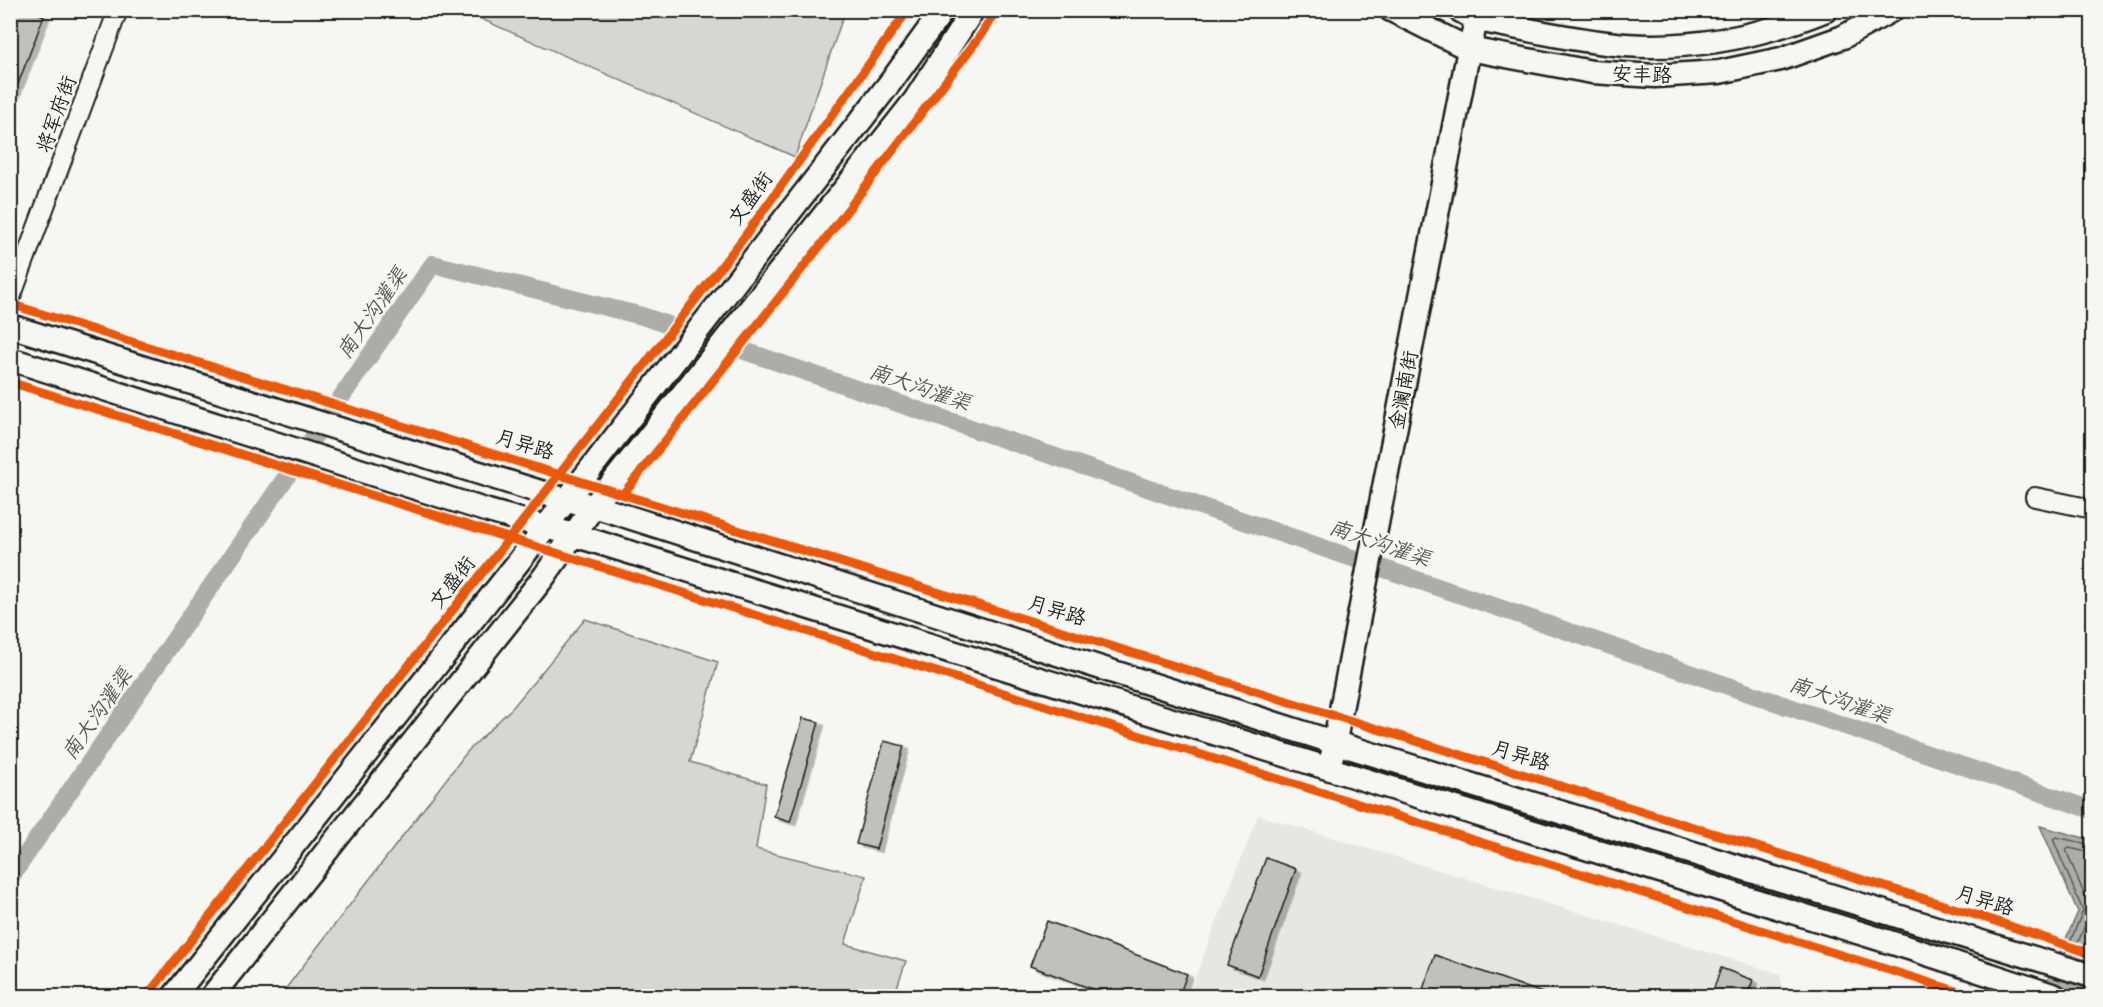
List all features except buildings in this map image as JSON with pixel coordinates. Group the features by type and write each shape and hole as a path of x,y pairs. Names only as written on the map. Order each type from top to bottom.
{"main road":[{"name":"文盛街","path":"174,996 648,396 894,79 943,10"},
{"path":"212,996 543,578 594,506 915,100 973,10"},
{"name":"安丰路","path":"1391,10 1469,49 1592,72 1645,76 1687,75 1781,59 1843,37 1892,10"},
{"name":"安丰路","path":"1472,14 1596,42 1655,46 1715,42 1744,37 1782,27 1826,10"},
{"name":"金澜南街","path":"1328,769 1336,743 1469,49 1472,14"},
{"name":"月异路","path":"10,326 566,500 594,506 1336,743 2092,976"},
{"path":"10,359 544,527 1912,949 2055,996"}],"street":[{"name":"将军府街","path":"10,300 118,10"},
{"path":"2036,497 2092,509"}],"shaded area":[{"path":"845,10 795,157 463,11"},
{"path":"585,619 718,662 690,762 766,784 756,849 866,876 845,944 906,961 894,996 280,996 467,752 514,706"},
{"path":"1258,815 1780,974 1784,996 1188,996"}],"water":[{"path":"2040,826 2092,840 2092,996 2040,996 2078,912"}],"waterway":[{"name":"南大沟灌渠","path":"10,878 433,264 642,316 2092,810"}],"cycle path":[{"path":"147,996 509,539 745,236 908,10"},
{"path":"623,494 817,250 981,35 996,10"},
{"path":"10,304 1992,920 2092,954"},
{"path":"10,382 1972,996"}]}
